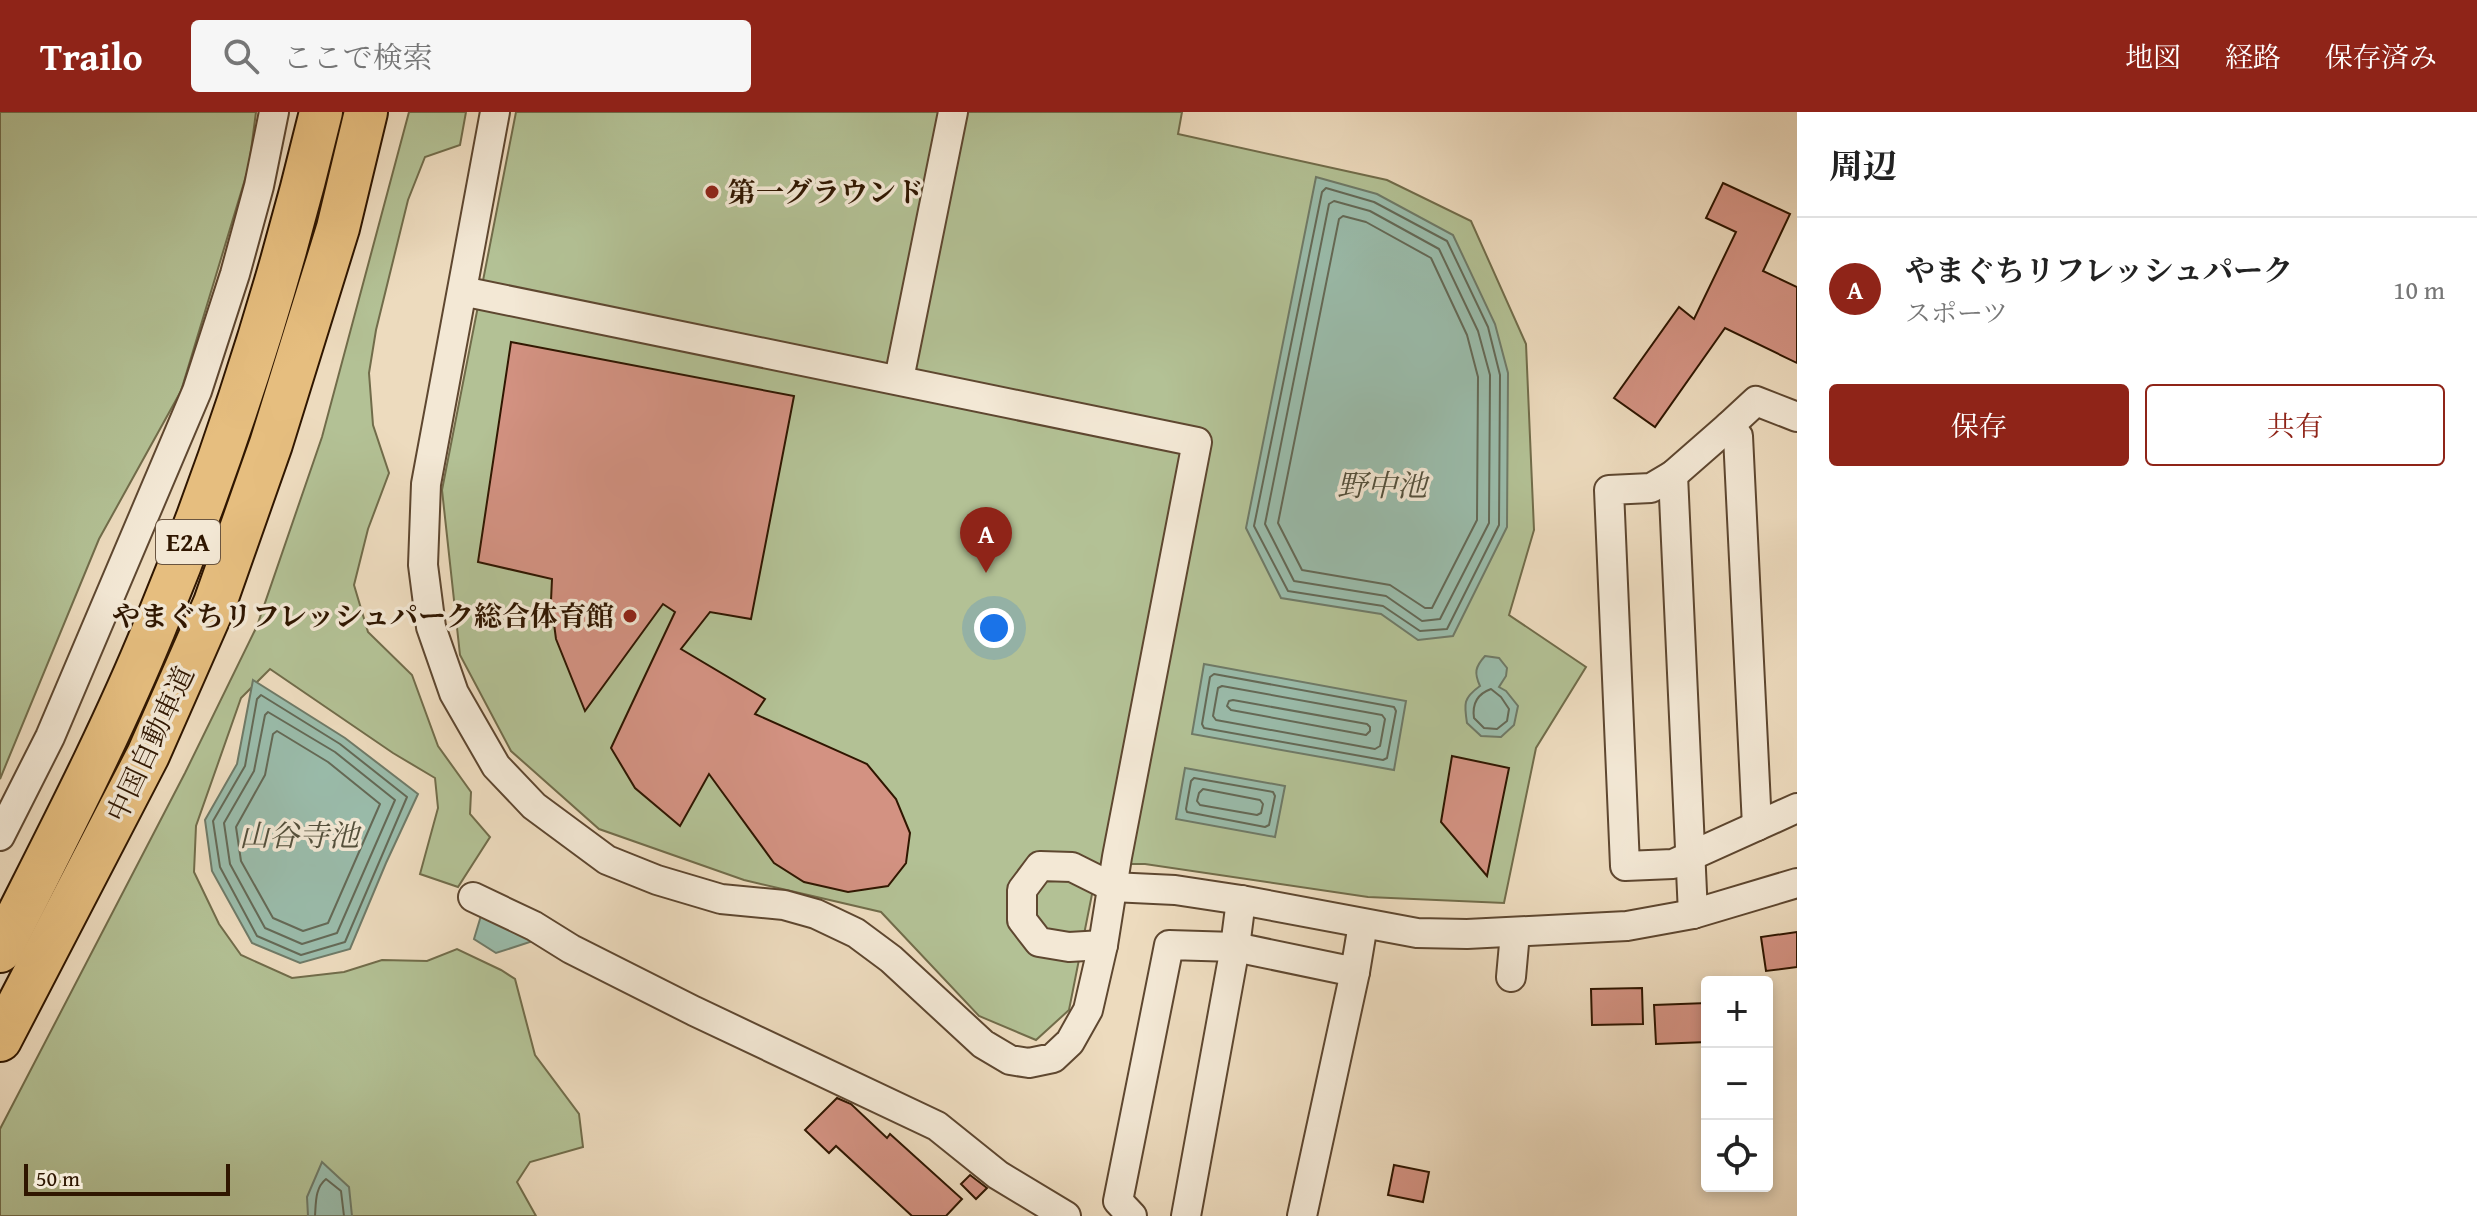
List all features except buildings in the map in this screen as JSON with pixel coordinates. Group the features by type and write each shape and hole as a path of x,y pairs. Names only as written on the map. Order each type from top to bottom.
{"highway":[{"name":"中国自動車道","path":"0,951 97,755 154,630 203,503 254,354 296,216 321,112"},
{"name":"中国自動車道","path":"0,1040 148,755 215,603 271,444 338,228 366,112"}],"street":[{"path":"0,836 50,737 197,391 239,259 259,186 274,112"},
{"path":"462,291 1197,442 1103,945 1088,1010 1070,1042 1053,1058 1029,1063 1010,1060 983,1044 891,959 856,933 816,914 794,908 721,899 657,880 607,860 534,806 496,766 454,693 431,627 423,565 426,484 495,112"},
{"path":"899,379 953,112"},
{"path":"1797,417 1756,401 1673,475 1651,488 1609,490 1625,866 1673,864 1797,808"},
{"path":"1729,426 1738,436 1757,826"},
{"path":"1673,475 1693,914"},
{"path":"1103,945 1069,947 1039,942 1022,920 1022,890 1040,866 1072,867 1112,887 1175,890 1417,933 1515,933 1627,926 1693,914 1797,883"},
{"path":"473,897 694,1011 937,1126 998,1175 1066,1216"},
{"path":"1186,1216 1241,900"},
{"path":"1302,1216 1363,924"},
{"path":"1511,977 1515,933"},
{"path":"1132,1216 1118,1201 1169,945 1235,947 1355,972"}],"shaded area":[{"path":"0,112 256,112 249,166 181,391 99,539 0,779"},
{"path":"409,112 466,112 460,145 425,157 408,200 376,330 369,373 373,425 389,473 368,529 354,585 368,632 412,675 438,746 471,792 470,814 490,837 458,887 420,874 438,808 435,778 270,669 241,698 196,826 194,872 219,924 241,955 292,978 344,972 382,960 427,961 457,949 515,979 535,1055 579,1114 583,1147 530,1162 517,1182 536,1216 0,1216 0,1129 185,773 257,626 322,437"},
{"path":"516,112 1182,112 1178,134 1387,180 1471,221 1526,344 1534,530 1509,615 1586,667 1536,748 1504,903 1368,897 1145,864 1098,864 1069,1010 1036,1040 979,1016 881,912 744,880 599,829 511,751 460,655 442,490"}],"water":[{"name":"野中池","path":"1316,177 1377,194 1453,235 1495,324 1508,373 1507,527 1453,636 1418,640 1381,614 1281,598 1246,528"},
{"path":"1485,656 1499,658 1507,668 1499,687 1518,706 1514,725 1501,737 1481,736 1467,723 1466,702 1480,686 1476,670"},
{"path":"1204,664 1406,701 1394,770 1192,734"},
{"name":"山谷寺池","path":"253,680 345,738 418,794 350,949 300,963 252,943 212,871 205,820 237,764"},
{"path":"1185,768 1285,786 1275,837 1176,819"},
{"path":"483,909 533,941 496,953 474,939"},
{"path":"322,1162 349,1187 352,1216 308,1216 307,1197"}],"place":[{"name":"第一グラウンド","path":"712,192"},
{"name":"やまぐちリフレッシュパーク","path":"986,573"},
{"name":"やまぐちリフレッシュパーク総合体育館","path":"630,616"}]}
